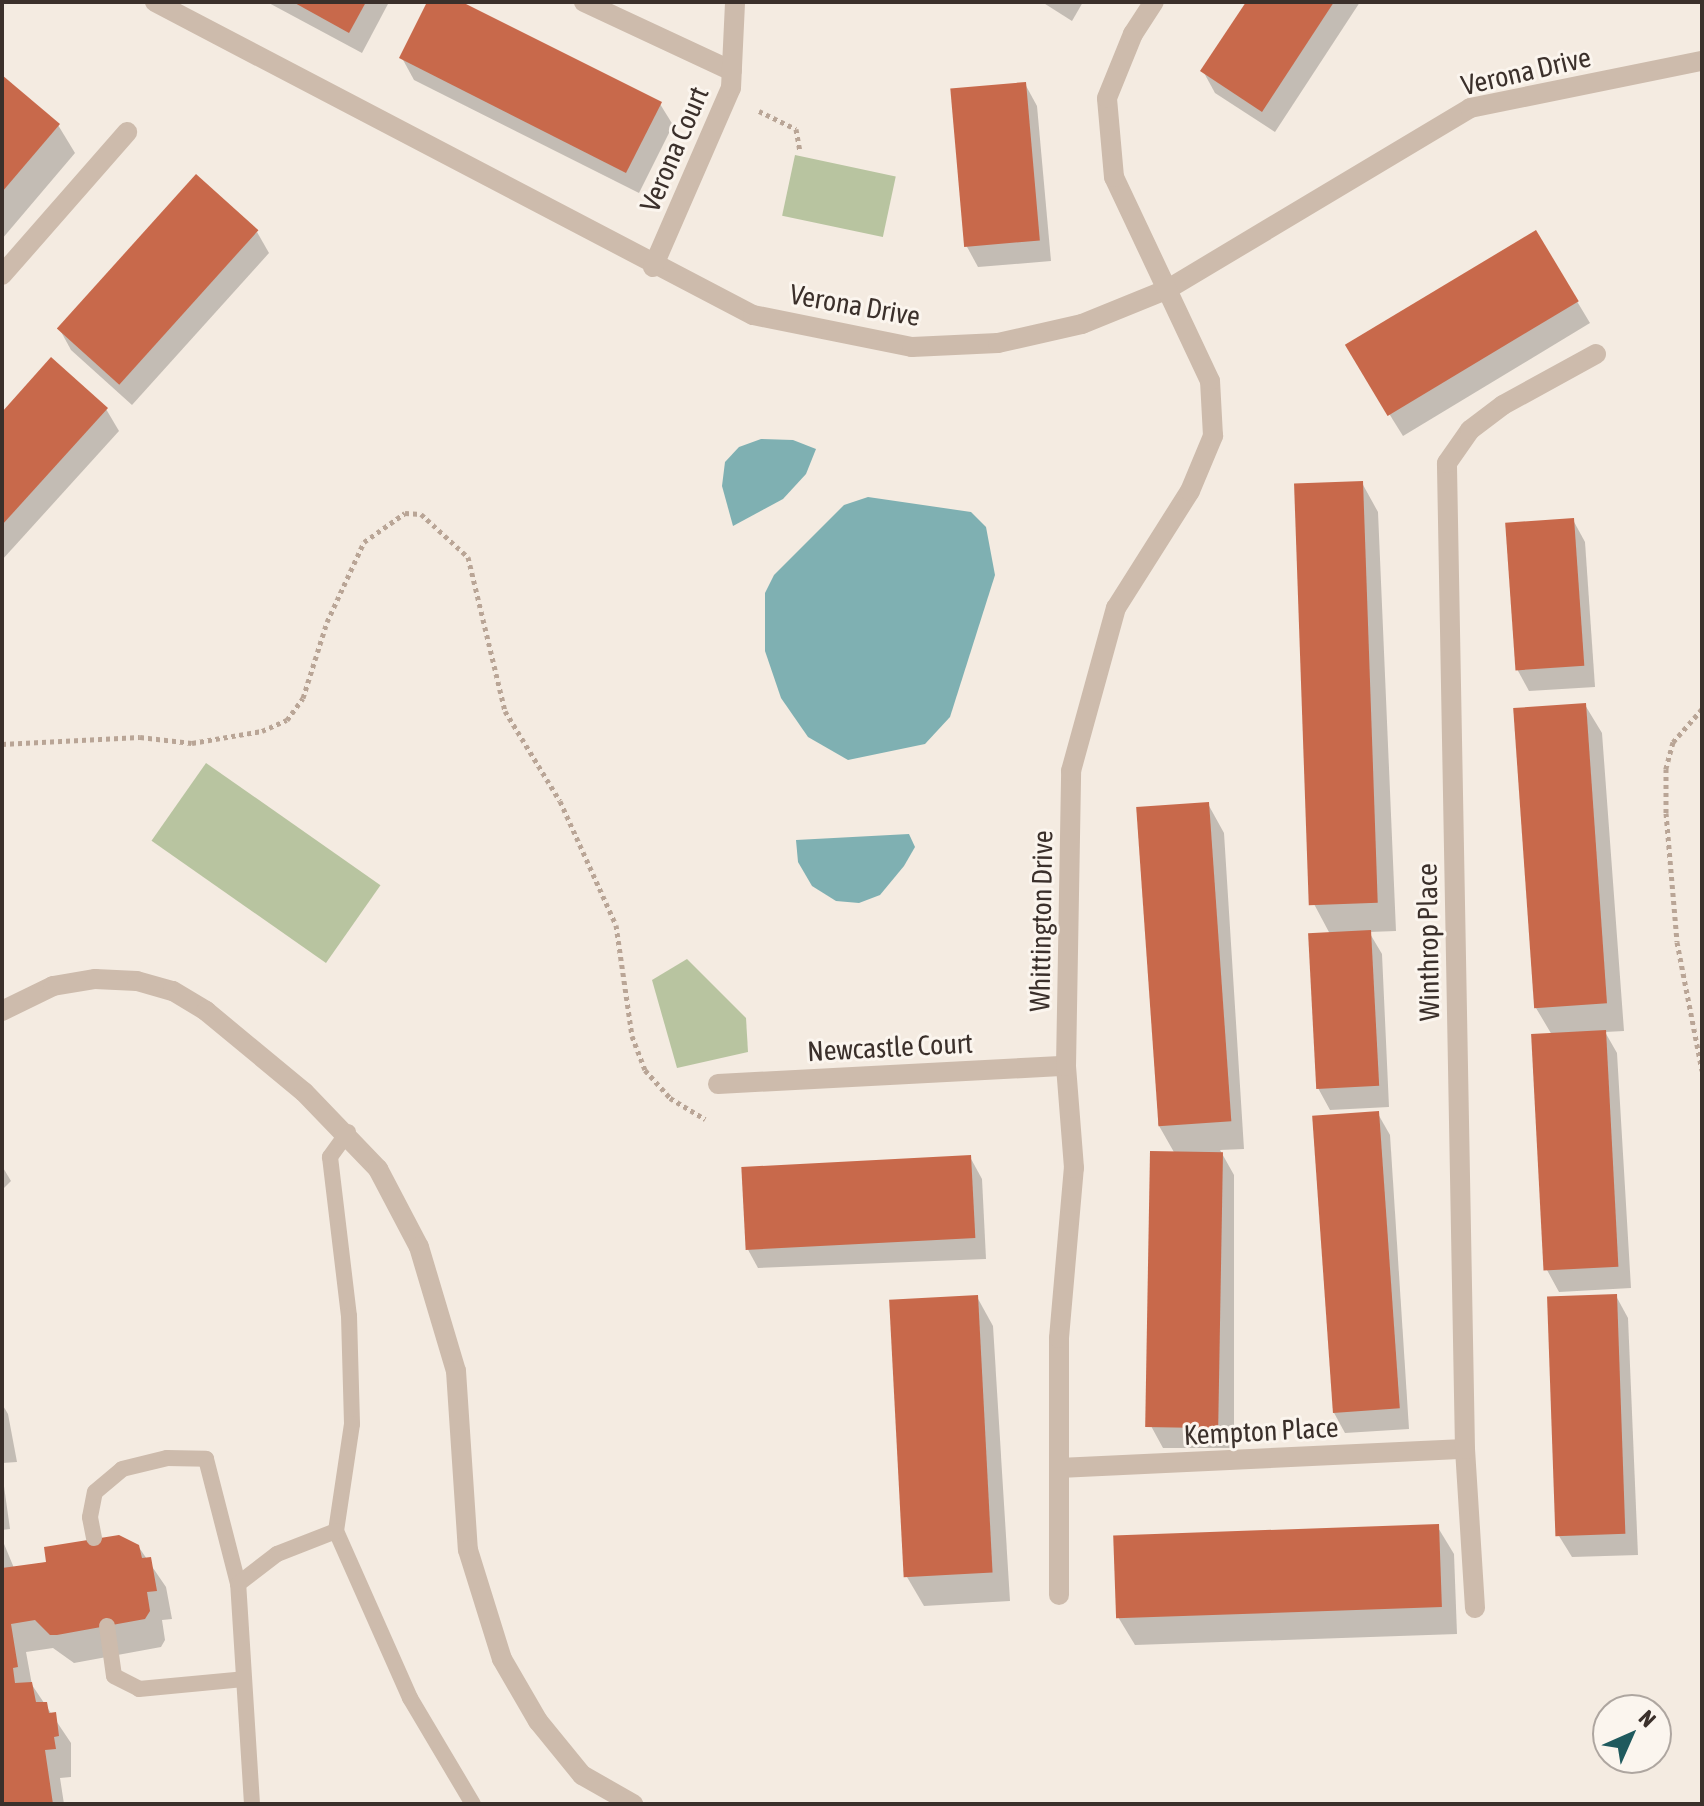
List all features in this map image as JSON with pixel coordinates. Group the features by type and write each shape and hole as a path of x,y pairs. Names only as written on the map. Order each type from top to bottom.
{"street":[{"name":"Verona Drive","path":"155,2 653,267 753,315 912,347 998,343 1082,324 1168,289 1470,108 1702,61"},
{"path":"584,2 732,71"},
{"name":"Verona Court","path":"653,267 731,88 735,2"},
{"name":"Whittington Drive","path":"1059,1595 1059,1338 1074,1168 1066,1066 1071,771 1116,608 1190,491 1213,436 1210,381 1114,177 1107,98 1133,34 1154,2"},
{"path":"2,275 127,132"},
{"name":"Winthrop Place","path":"1475,1608 1465,1449 1447,463 1470,430 1503,405 1596,354"},
{"path":"2,1011 53,986 95,979 137,981 173,991 218,1021 348,1132 378,1169 419,1247 456,1371 468,1550 502,1659 538,1721 582,1775 633,1804"},
{"name":"Newcastle Court","path":"718,1084 1066,1066"},
{"name":"Kempton Place","path":"1059,1468 1465,1449"}],"lane":[{"path":"348,1132 330,1157 349,1316 352,1424 336,1531 410,1698 473,1804"},
{"path":"94,1538 90,1517 95,1492 122,1469 167,1458 206,1459 238,1584 252,1804"},
{"path":"238,1584 277,1554 336,1531"},
{"path":"107,1626 114,1676 139,1689 244,1679"}],"path":[{"path":"759,111 796,129 800,152"},
{"path":"2,744 140,737 192,743 262,731 287,720 303,698 327,622 364,542 405,513 421,514 468,557 505,711 560,801 616,925 632,1036 645,1070 670,1098 705,1119"},
{"path":"1702,709 1673,742 1666,769 1666,813 1677,942 1702,1071"}],"green space":[{"path":"795,155 896,176 883,237 782,216"},
{"path":"206,763 380,885 326,963 152,841"},
{"path":"687,959 746,1018 748,1052 677,1068 652,980"}],"water":[{"path":"761,439 793,440 816,449 806,474 783,499 733,526 722,486 725,462 739,447"},
{"path":"868,497 971,512 986,527 995,575 950,717 925,744 848,760 808,737 781,698 765,651 765,593 774,575 844,505"},
{"path":"909,834 915,847 904,866 880,895 859,903 836,901 812,886 798,862 796,840"}],"building":[{"path":"293,2 366,2 349,33"},
{"path":"427,2 462,2 662,102 626,173 399,58"},
{"path":"1246,2 1334,2 1262,112 1200,71"},
{"path":"2,75 60,124 2,192"},
{"path":"1026,82 1040,240 964,247 950,89"},
{"path":"196,174 258,230 119,385 57,329"},
{"path":"1536,230 1579,301 1388,416 1345,345"},
{"path":"51,357 108,408 2,525 2,412"},
{"path":"1363,481 1378,903 1309,905 1294,483"},
{"path":"1574,518 1584,666 1515,670 1505,523"},
{"path":"1586,703 1607,1003 1534,1008 1513,708"},
{"path":"1209,802 1231,1121 1158,1126 1136,807"},
{"path":"1371,930 1379,1086 1316,1089 1308,933"},
{"path":"1606,1030 1618,1267 1544,1271 1531,1034"},
{"path":"1379,1111 1400,1408 1333,1413 1312,1116"},
{"path":"1150,1151 1223,1152 1218,1428 1145,1427"},
{"path":"971,1155 975,1238 746,1250 741,1167"},
{"path":"1617,1294 1625,1534 1555,1536 1547,1296"},
{"path":"978,1295 993,1573 904,1577 889,1300"},
{"path":"1439,1524 1442,1607 1116,1618 1113,1535"},
{"path":"119,1535 139,1545 142,1558 151,1557 157,1591 147,1592 150,1611 145,1619 57,1635 50,1635 35,1620 11,1624 18,1667 13,1668 15,1683 32,1682 36,1702 47,1702 49,1713 56,1712 59,1736 54,1737 56,1749 45,1750 53,1804 2,1804 2,1568 46,1562 44,1547"}]}
